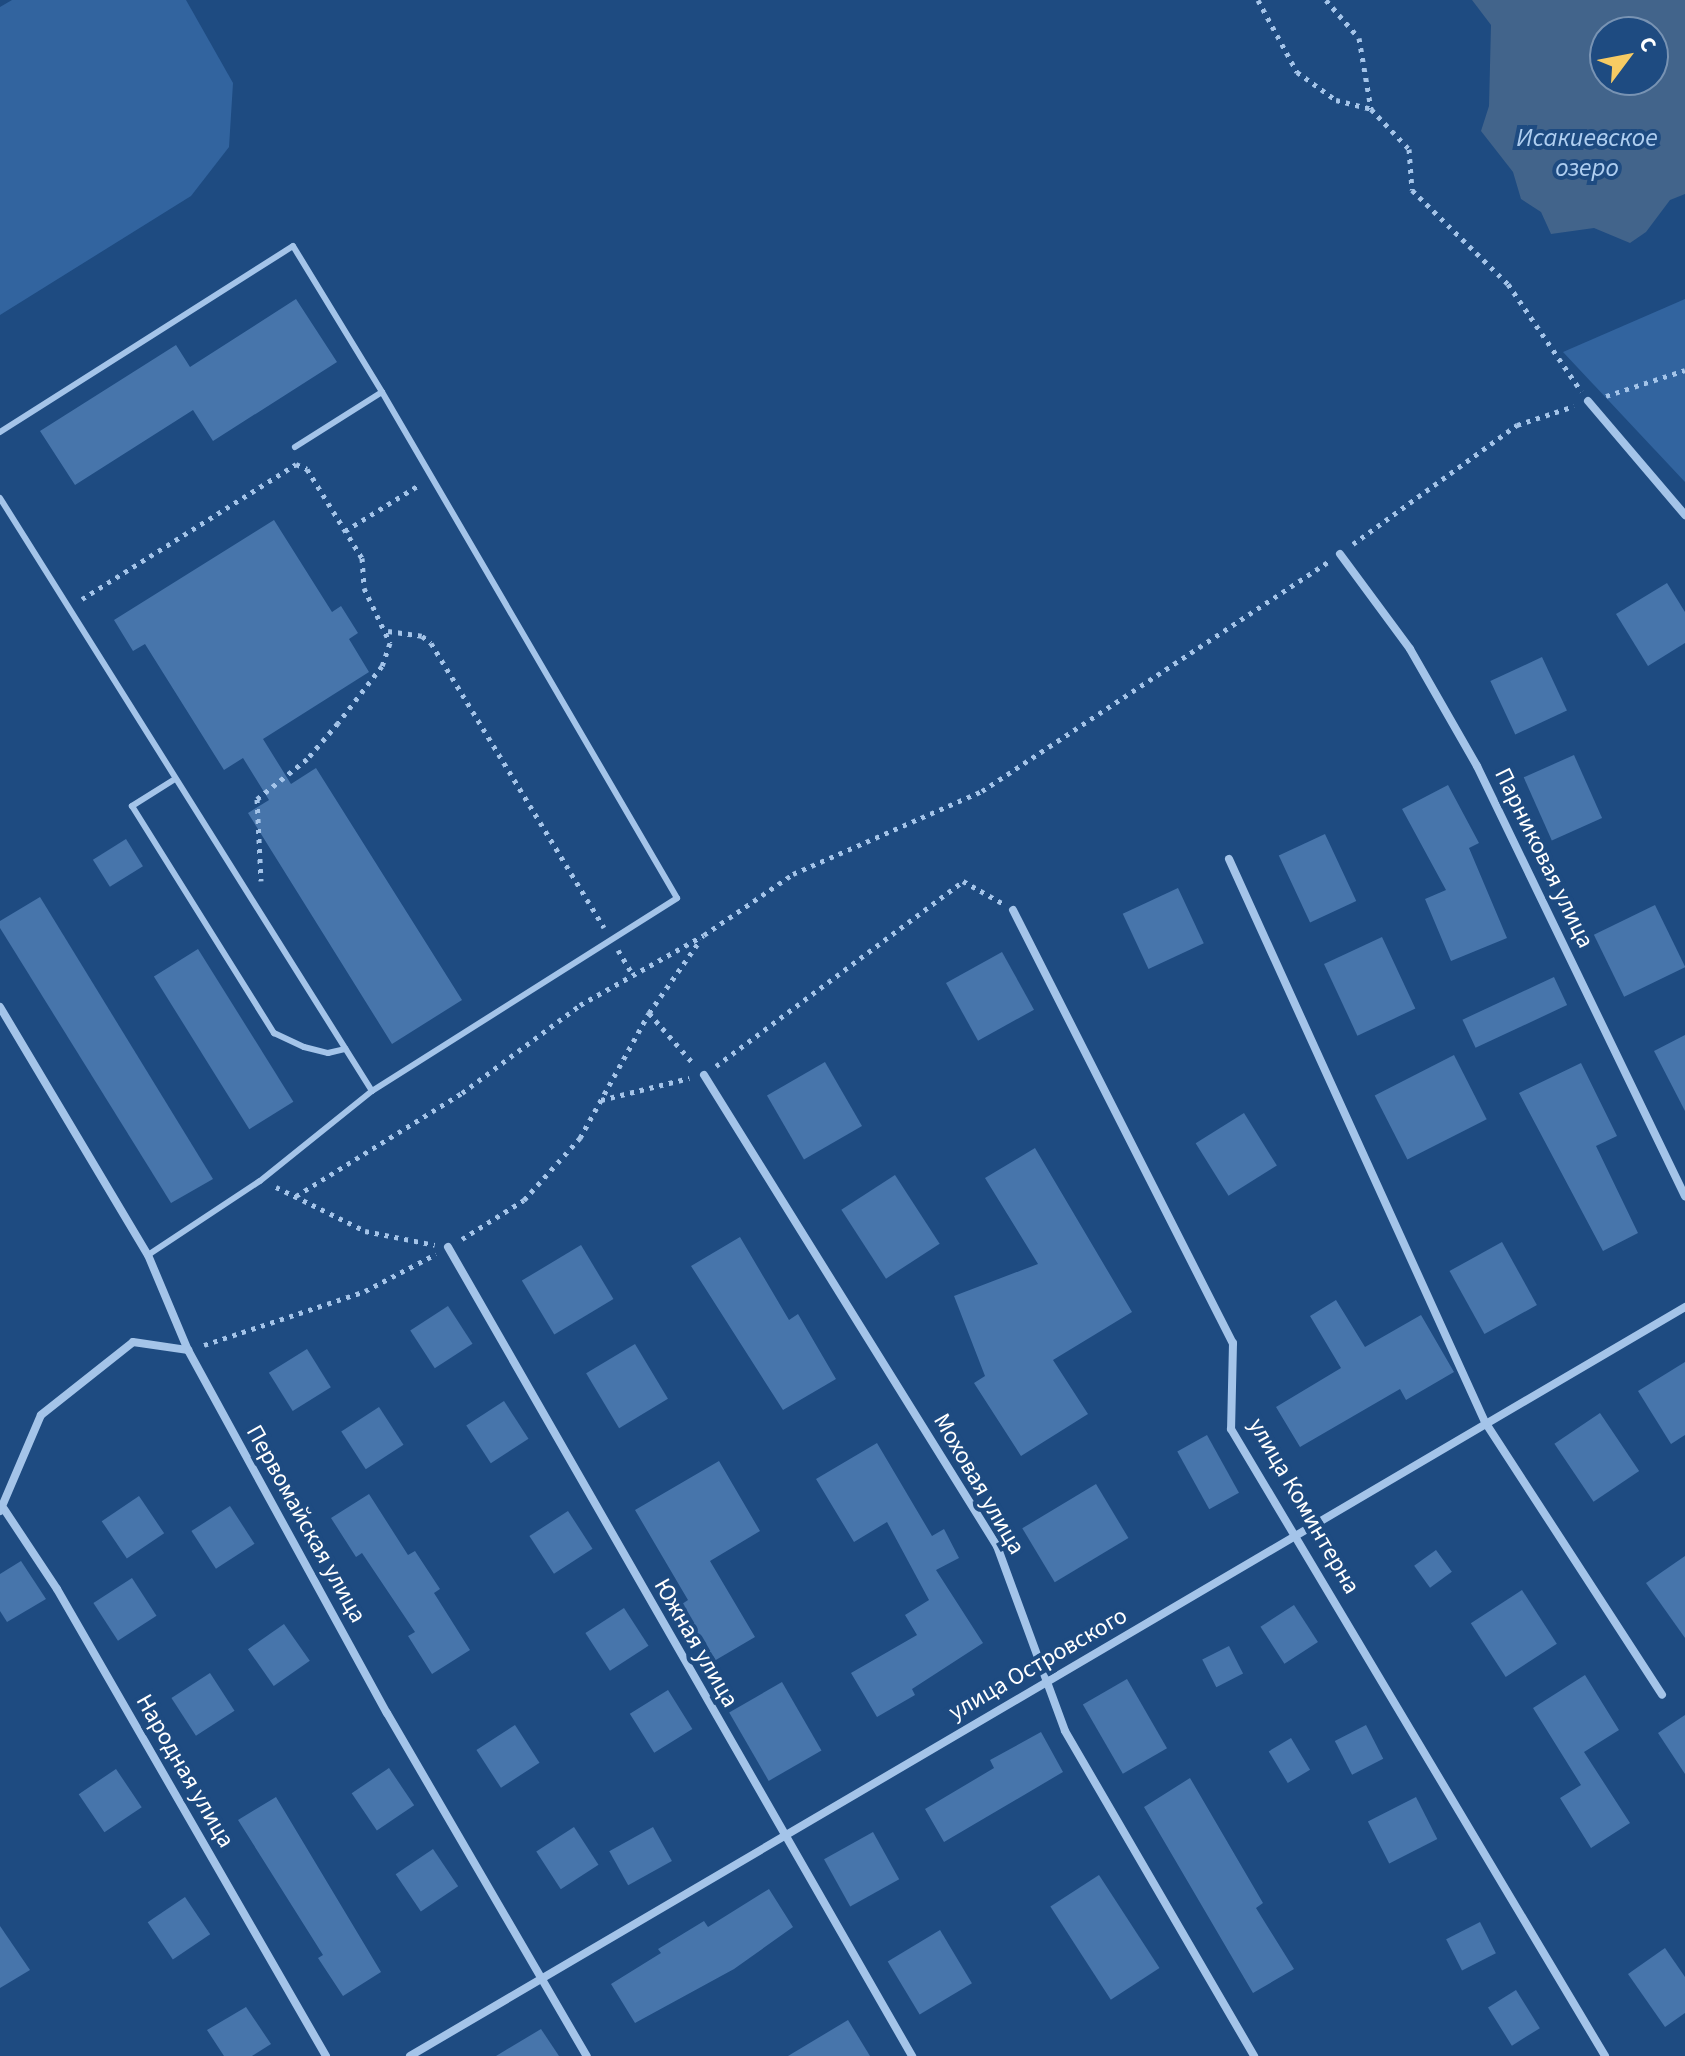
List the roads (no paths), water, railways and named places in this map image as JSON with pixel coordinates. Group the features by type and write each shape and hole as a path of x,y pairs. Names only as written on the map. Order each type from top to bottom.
{"street":[{"path":"1588,401 1685,515"},
{"name":"Парниковая улица","path":"1340,554 1410,649 1477,766 1685,1196"},
{"path":"1229,859 1485,1422 1662,1695"},
{"name":"улица Коминтерна","path":"1013,910 1233,1343 1231,1429 1605,2056"},
{"name":"Первомайская улица","path":"0,1007 148,1255 188,1350 539,1976 587,2056"},
{"name":"Моховая улица","path":"704,1075 997,1546 1050,1679 1065,1731 1254,2056"},
{"name":"Южная улица","path":"448,1247 783,1836 912,2056"},
{"name":"улица Островского","path":"410,2056 539,1976 1298,1538 1485,1422 1685,1307"},
{"path":"2,1510 41,1415 133,1342 188,1350"},
{"name":"Народная улица","path":"2,1510 57,1589 326,2056"}],"lane":[{"path":"0,432 293,246 382,392 677,898 372,1091 260,1181 148,1255"},
{"path":"295,447 382,392"},
{"path":"0,498 372,1091"},
{"path":"175,779 132,806 274,1033 304,1047 328,1053 346,1049"}],"water":[{"name":"Исакиевское озеро","path":"1472,0 1685,0 1685,194 1670,200 1646,232 1630,243 1594,228 1551,234 1541,212 1521,199 1513,172 1481,131 1489,106 1491,25"}]}
